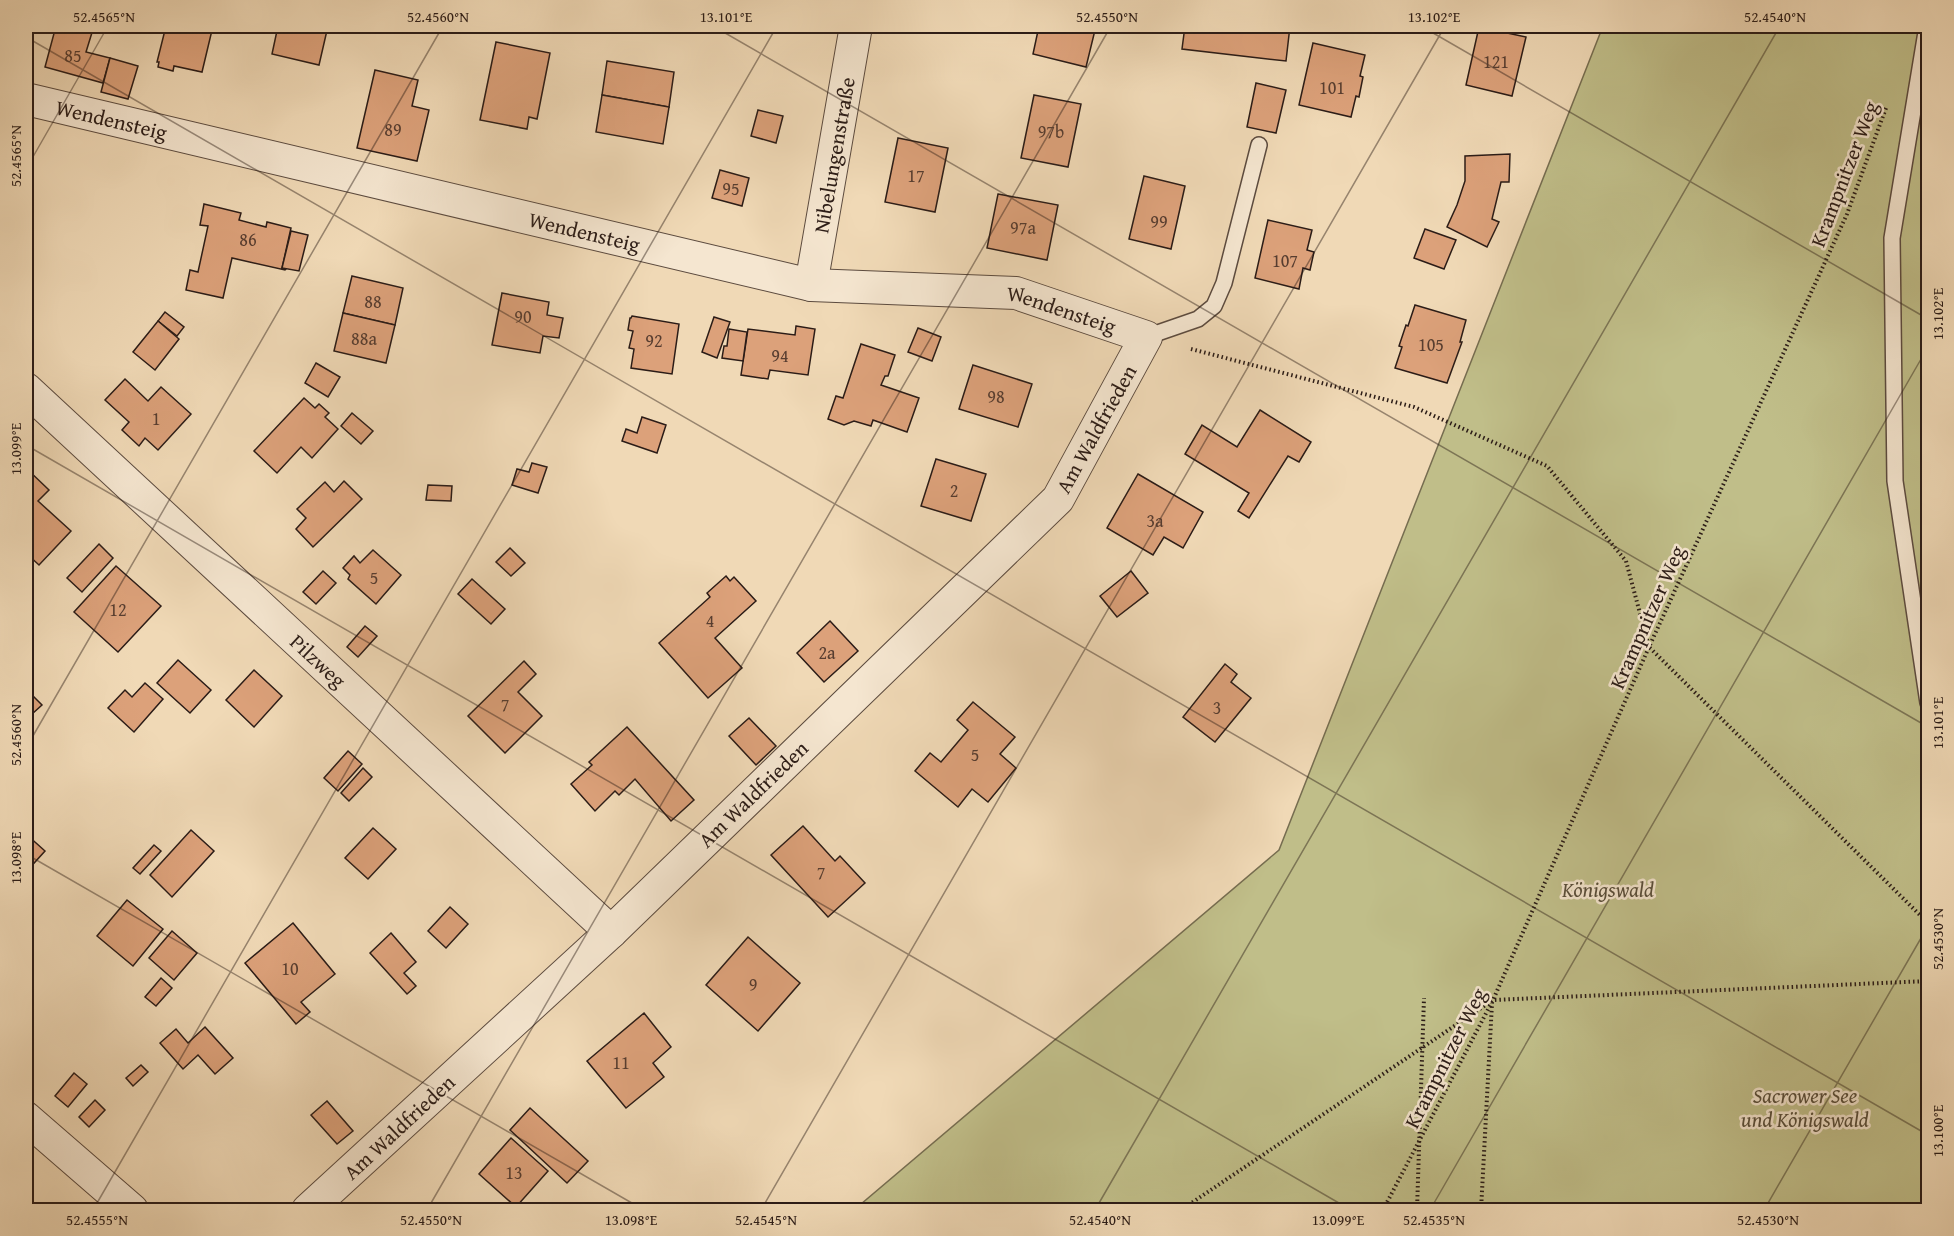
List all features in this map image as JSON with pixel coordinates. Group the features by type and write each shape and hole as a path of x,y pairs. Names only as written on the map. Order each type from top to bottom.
{"street":[{"name":"Nibelungenstraße","path":"811,285 856,26"},
{"name":"Wendensteig","path":"26,99 811,285 1016,293 1146,338"},
{"name":"Am Waldfrieden","path":"308,1210 611,932 1059,499 1146,338"},
{"name":"Pilzweg","path":"26,389 611,932"},
{"path":"26,1118 132,1210"}],"lane":[{"path":"1927,26 1892,238 1895,481 1929,703"},
{"path":"1146,338 1198,319 1214,306 1224,283 1259,145"}],"path":[{"name":"Krampnitzer Weg","path":"1383,1210 1493,1000 1649,647 1847,214 1887,103"},
{"path":"1146,338 1414,407 1547,466 1626,561 1649,647 1929,923"},
{"path":"1181,1210 1493,1000 1929,981"},
{"path":"1417,1210 1424,998"},
{"path":"1481,1210 1493,1000"}],"green space":[{"name":"Königswald","path":"1603,26 1928,26 1928,1210 854,1210 1279,850"}],"building":[{"path":"26,26 35,26 26,55"},
{"path":"56,26 94,26 86,52 110,58 103,83 45,67"},
{"path":"166,26 213,26 202,72 174,66 173,71 158,67 159,62 157,62"},
{"path":"278,26 328,26 319,65 272,54"},
{"path":"1039,26 1096,26 1086,67 1033,54"},
{"path":"1185,26 1290,26 1286,61 1182,49"},
{"path":"1469,26 1504,26 1502,32"},
{"path":"1479,27 1526,37 1512,96 1466,85"},
{"path":"496,42 550,53 537,119 529,117 527,129 480,120"},
{"path":"1313,43 1365,55 1360,76 1363,77 1359,97 1356,96 1351,117 1299,105"},
{"path":"110,58 138,66 128,99 101,92"},
{"path":"607,61 674,72 669,107 602,95"},
{"path":"375,70 418,80 412,106 429,110 417,161 357,148"},
{"path":"1256,83 1286,90 1276,133 1247,127"},
{"path":"602,95 669,107 663,144 596,132"},
{"path":"1034,95 1081,104 1068,167 1021,158"},
{"path":"758,110 783,116 776,143 751,136"},
{"path":"898,138 948,148 935,212 885,202"},
{"path":"1510,154 1509,182 1501,182 1492,219 1499,222 1487,247 1447,227 1465,181 1465,156"},
{"path":"720,170 749,178 742,206 712,198"},
{"path":"1144,176 1185,186 1171,249 1129,239"},
{"path":"998,194 1058,205 1047,260 987,248"},
{"path":"204,204 241,213 239,220 266,227 267,222 291,228 282,268 286,269 232,258 223,298 186,290 190,270 198,272 208,226 200,225"},
{"path":"1268,220 1312,230 1307,250 1314,252 1310,270 1303,268 1299,289 1255,278"},
{"path":"1425,229 1456,240 1444,269 1414,258"},
{"path":"291,231 308,235 299,271 282,268"},
{"path":"352,276 403,288 395,325 343,313"},
{"path":"502,293 549,302 547,315 563,318 559,338 543,336 540,353 492,345"},
{"path":"1415,305 1466,320 1460,342 1462,342 1447,383 1395,368 1402,347 1399,346"},
{"path":"165,312 184,327 177,336 158,321"},
{"path":"343,313 395,325 386,363 334,351"},
{"path":"632,316 679,324 672,374 631,368 634,349 629,348 633,331 628,330"},
{"path":"714,317 730,322 717,358 702,352"},
{"path":"158,321 179,339 155,370 133,352"},
{"path":"796,326 815,329 808,375 770,370 768,379 741,375 748,329 795,335"},
{"path":"918,328 941,337 932,361 908,352"},
{"path":"729,329 747,332 743,361 722,358 724,346 727,346"},
{"path":"861,344 895,355 888,376 885,376 881,385 919,398 907,432 873,420 871,426 854,421 844,425 828,419 836,396 843,398"},
{"path":"316,363 340,377 328,397 305,383"},
{"path":"973,365 1032,384 1018,427 959,409"},
{"path":"125,379 148,401 161,387 191,414 158,450 145,438 139,446 122,430 129,422 105,400"},
{"path":"304,398 315,408 319,404 329,413 325,417 338,429 312,458 301,447 277,473 254,451"},
{"path":"1260,410 1311,442 1299,462 1288,456 1249,518 1238,511 1249,493 1185,454 1202,425 1237,447"},
{"path":"352,413 373,431 361,444 341,426"},
{"path":"642,417 666,425 657,453 622,441 626,429 637,433"},
{"path":"936,459 986,474 971,521 921,506"},
{"path":"532,463 547,467 538,493 512,485 517,469 529,472"},
{"path":"26,468 49,490 38,501 71,531 39,565 26,553"},
{"path":"1138,474 1203,512 1183,548 1164,537 1153,555 1107,528"},
{"path":"344,481 362,499 313,547 296,529 306,518 297,509 325,482 334,492"},
{"path":"428,485 452,486 451,501 426,500"},
{"path":"99,544 113,558 82,592 67,578"},
{"path":"510,548 525,563 511,576 496,562"},
{"path":"373,550 401,575 376,604 348,579 350,575 343,568 354,556 360,563"},
{"path":"116,566 161,606 118,652 74,612"},
{"path":"323,571 336,583 316,604 303,592"},
{"path":"1131,571 1148,593 1117,617 1100,596"},
{"path":"726,576 730,581 734,577 756,601 715,638 742,668 708,698 659,643 710,597 707,593"},
{"path":"472,579 505,609 491,624 458,594"},
{"path":"830,621 858,651 824,682 797,653"},
{"path":"365,626 377,636 358,657 347,647"},
{"path":"178,660 211,690 190,713 157,683"},
{"path":"524,661 536,674 518,692 542,716 505,753 468,716"},
{"path":"1225,664 1237,674 1231,682 1251,698 1215,742 1183,717"},
{"path":"254,670 282,696 254,727 226,700"},
{"path":"145,683 163,699 134,732 108,708 125,690 132,697"},
{"path":"26,689 42,705 32,714 26,708"},
{"path":"973,702 1015,737 1000,754 1016,768 988,802 972,789 958,807 915,771 930,753 941,762 968,730 957,720"},
{"path":"749,718 776,746 756,765 729,736"},
{"path":"627,727 694,800 671,821 635,779 619,795 615,791 595,811 571,784 592,765 589,762"},
{"path":"348,751 362,764 338,791 324,778"},
{"path":"363,768 372,777 349,801 341,793"},
{"path":"803,826 835,861 840,856 865,883 828,917 771,855"},
{"path":"373,828 396,849 368,879 345,858"},
{"path":"191,830 214,851 172,897 150,875"},
{"path":"26,834 45,851 26,872"},
{"path":"154,845 161,851 140,874 133,868"},
{"path":"127,900 163,929 133,966 97,936"},
{"path":"450,907 468,924 446,948 428,931"},
{"path":"293,923 335,974 301,1002 310,1012 296,1024 245,963"},
{"path":"172,931 197,953 174,980 149,958"},
{"path":"391,933 416,962 404,973 416,986 407,994 370,953"},
{"path":"748,937 800,983 758,1031 706,985"},
{"path":"161,978 172,988 156,1006 145,997"},
{"path":"644,1013 671,1047 653,1063 664,1077 626,1108 587,1061"},
{"path":"205,1027 233,1058 215,1074 198,1055 183,1069 160,1043 176,1029 188,1043"},
{"path":"141,1065 148,1072 133,1086 126,1078"},
{"path":"74,1073 87,1084 68,1107 55,1096"},
{"path":"95,1100 105,1110 89,1127 79,1117"},
{"path":"327,1101 353,1131 337,1144 311,1115"},
{"path":"530,1108 588,1161 567,1183 510,1130"},
{"path":"511,1138 548,1171 516,1207 479,1174"}],"park label":[{"name":"Sacrower See und Königswald","path":"1805,1107"}]}
